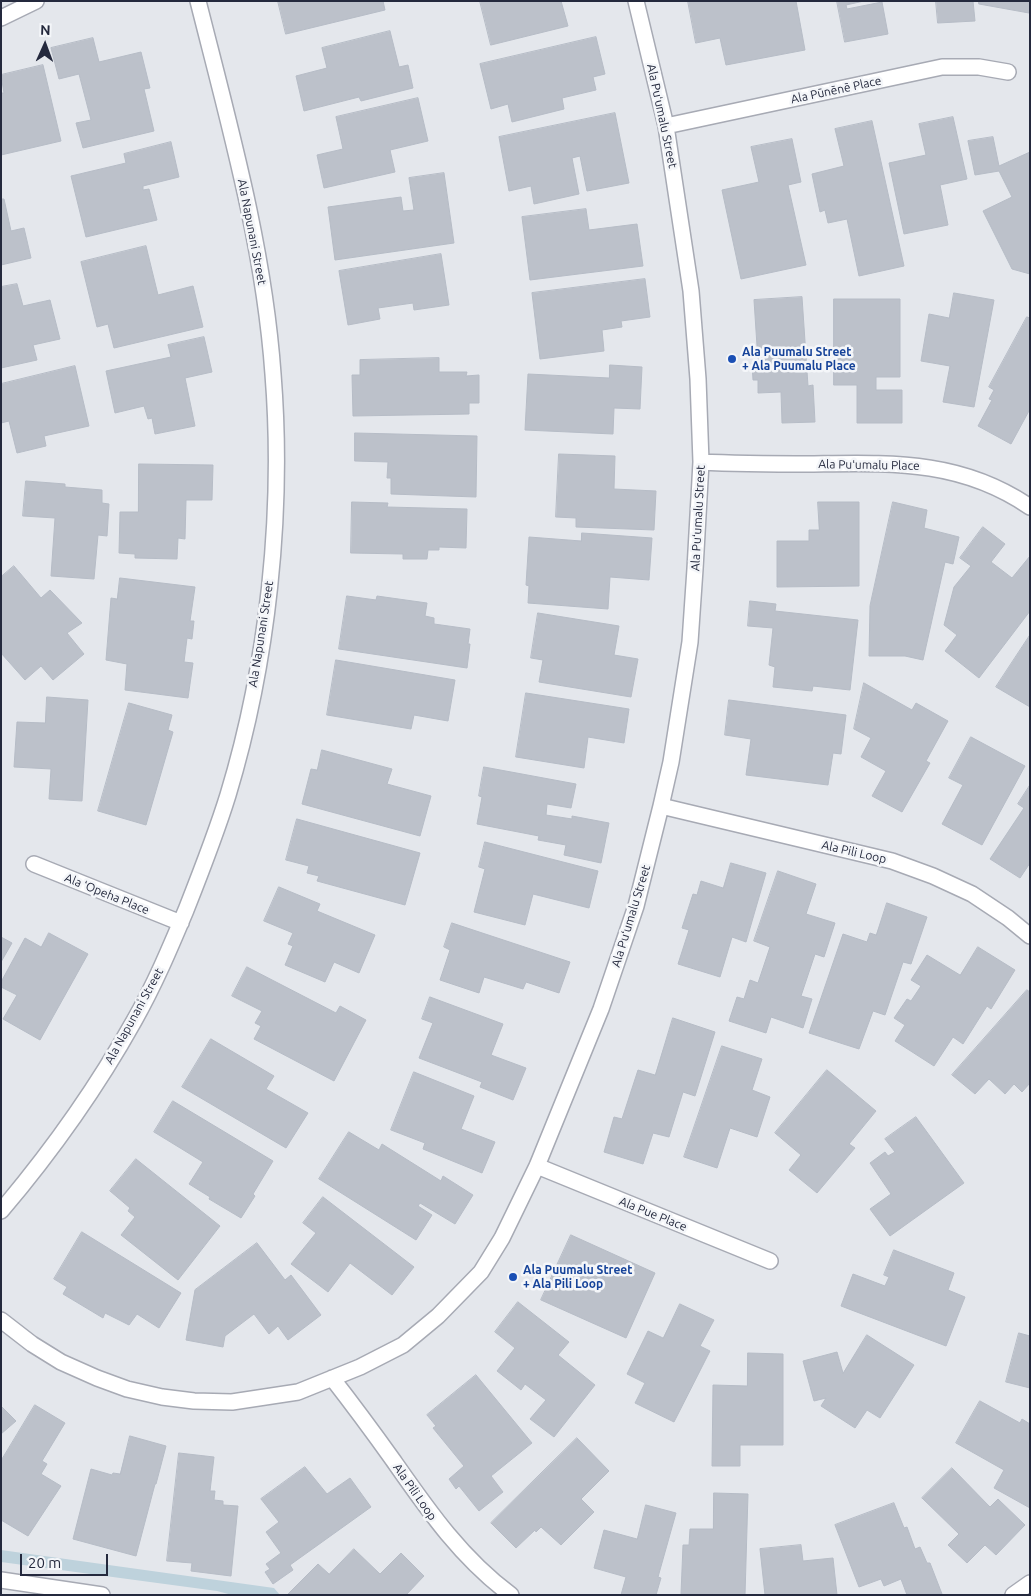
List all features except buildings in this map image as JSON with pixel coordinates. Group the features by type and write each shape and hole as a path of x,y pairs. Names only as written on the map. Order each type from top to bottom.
{"street":[{"path":"1,18 36,1"},
{"name":"Ala Napunani Street","path":"1,1212 60,1139 134,1022 160,971 181,923 207,859 228,794 244,732 268,596 275,522 276,457 274,375 267,311 256,243 240,170 198,1"},
{"name":"Ala Puʻumalu Street","path":"1,1320 32,1344 61,1362 119,1386 162,1397 232,1402 298,1392 360,1367 403,1345 458,1298 481,1272 502,1238 538,1166 601,1009 636,906 661,806 681,703 690,642 696,569 700,462 698,379 691,291 666,126 636,1"},
{"name":"Ala Pūnēnē Place","path":"666,126 942,68 979,67 1008,72"},
{"name":"Ala Puʻumalu Place","path":"700,462 748,465 905,464 935,468 964,475 997,487 1030,507"},
{"name":"Ala Pili Loop","path":"661,806 892,861 972,894 1008,918 1030,936"},
{"name":"Ala ʻOpeha Place","path":"34,864 181,923"},
{"name":"Ala Pue Place","path":"538,1166 770,1261"},
{"name":"Ala Pili Loop","path":"332,1378 438,1524 471,1560 510,1595"},
{"path":"1,1580 20,1589 102,1595"},
{"path":"1013,1595 1030,1583"}],"shaded area":[{"path":"1,1550 274,1588 280,1595 232,1595 217,1591 1,1562"}],"place":[{"name":"Ala Puumalu Street + Ala Puumalu Place","path":"732,359"},
{"name":"Ala Puumalu Street + Ala Pili Loop","path":"513,1277"}]}
